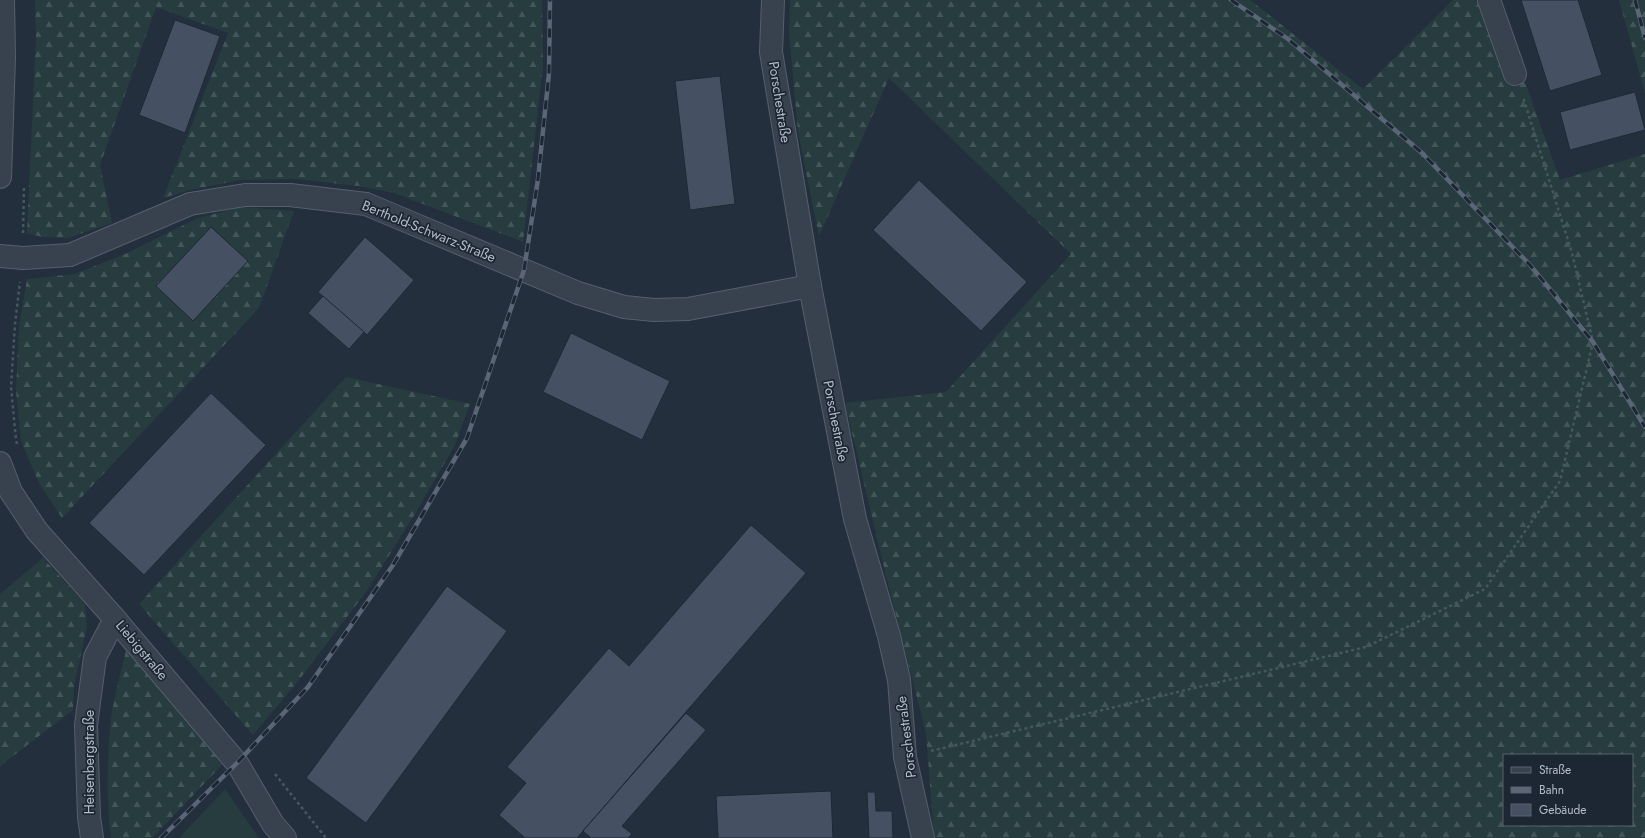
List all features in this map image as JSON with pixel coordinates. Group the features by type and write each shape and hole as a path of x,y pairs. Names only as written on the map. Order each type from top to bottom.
{"street":[{"path":"0,177 4,65 3,0"},
{"name":"Porschestraße","path":"773,0 771,52 810,286 855,519 889,636 899,680 905,757 923,838"},
{"path":"1489,0 1515,74"},
{"name":"Berthold-Schwarz-Straße","path":"0,256 23,258 70,254 190,204 245,195 290,195 366,204 578,293 624,307 654,310 688,309 810,286"},
{"name":"Liebigstraße","path":"0,463 11,492 37,531 115,619 237,763 273,824 285,838"},
{"name":"Heisenbergstraße","path":"92,838 89,818 86,725 95,657 115,619"}],"path":[{"path":"905,757 1366,646 1485,589 1560,481 1593,342 1572,253 1515,74"},
{"path":"19,447 16,440 11,387 15,324 23,258 24,182"},
{"path":"273,771 326,838"}],"green space":[{"path":"35,0 542,0 543,66 523,242 394,193 358,186 296,179 240,180 190,190 163,198 228,33 156,7 100,165 112,223 68,238 42,237 27,233 36,37"},
{"path":"790,0 1250,0 1363,89 1453,0 1476,0 1508,73 1524,79 1560,180 1645,154 1645,838 934,838 926,733 886,576 845,403 946,392 1071,254 889,78 819,236 798,132 789,32"},
{"path":"1619,0 1645,0 1645,93"},
{"path":"242,207 294,211 259,308 62,518 39,483 21,441 16,391 19,326 27,279 75,274 125,254 198,218"},
{"path":"346,377 470,404 455,445 415,514 366,592 299,680 253,735 139,604"},
{"path":"43,558 85,604 87,626 74,686 73,710 0,766 0,594"},
{"path":"126,650 224,763 152,838 111,838 109,824 108,763 111,719"},
{"path":"225,789 259,838 179,838"}],"building":[{"path":"1521,0 1578,0 1602,75 1550,91"},
{"path":"175,20 220,36 185,133 139,115"},
{"path":"720,76 735,204 690,210 675,81"},
{"path":"1635,92 1645,130 1570,150 1560,112"},
{"path":"919,180 1027,282 981,331 873,230"},
{"path":"211,227 248,261 193,321 156,286"},
{"path":"365,237 414,280 367,335 318,292"},
{"path":"323,296 364,332 349,349 308,313"},
{"path":"571,333 670,381 642,440 543,392"},
{"path":"211,393 266,445 144,575 89,523"},
{"path":"751,525 806,573 577,838 525,838 499,815 526,783 507,767 609,648 629,666"},
{"path":"447,586 507,631 366,823 306,778"},
{"path":"686,713 706,730 622,826 632,834 628,838 591,838 583,831"},
{"path":"831,791 833,838 718,838 716,796"},
{"path":"867,792 875,792 876,811 892,811 893,838 869,838"}],"railway":[{"path":"161,838 237,763 308,687 393,565 467,438 524,270 538,179 549,73 550,0"},
{"path":"1231,0 1288,39 1422,153 1530,265 1593,342 1645,427"},
{"path":"1635,0 1645,38"}]}
